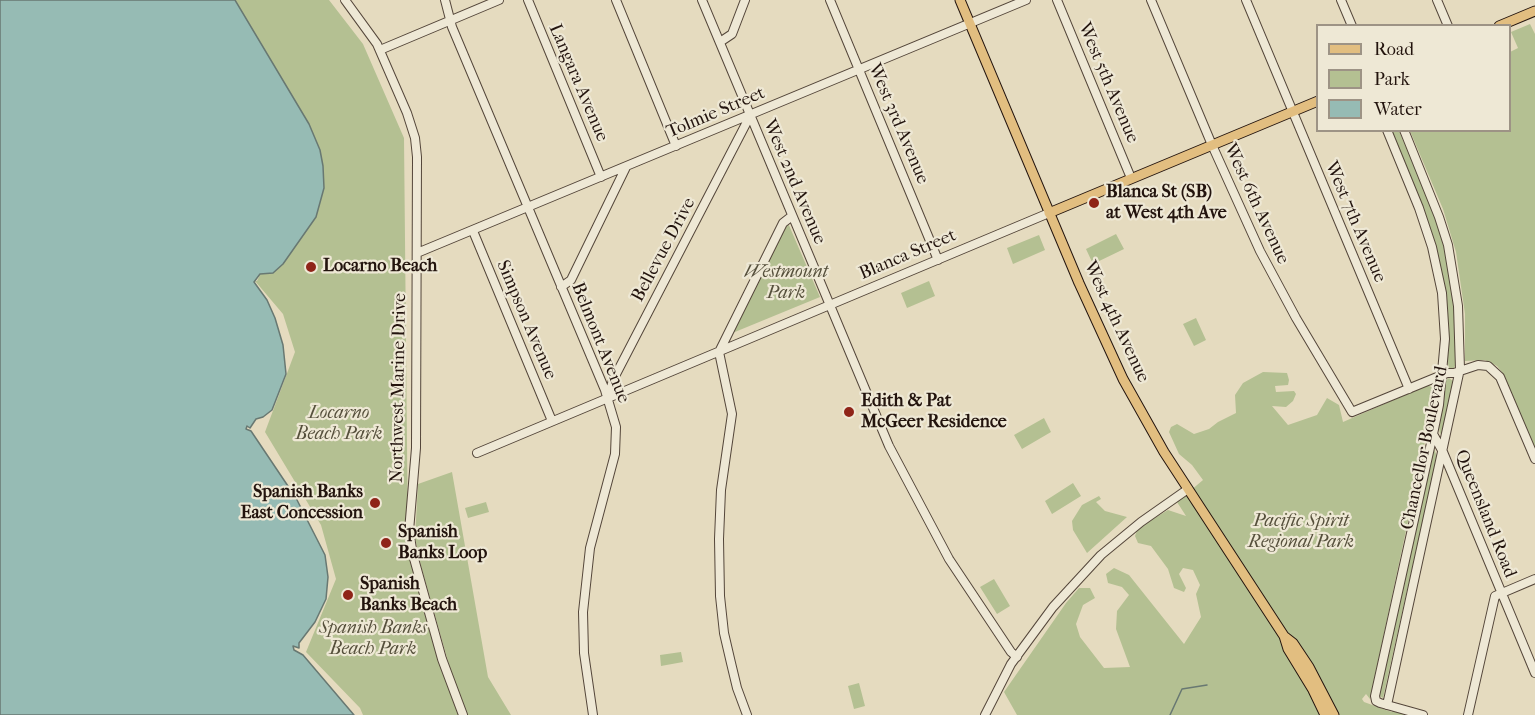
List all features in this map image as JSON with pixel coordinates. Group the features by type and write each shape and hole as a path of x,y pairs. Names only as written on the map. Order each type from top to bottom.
{"main road":[{"name":"West 4th Avenue","path":"960,0 1049,213 1123,379 1164,452 1284,636"},
{"path":"1504,24 1535,11"},
{"name":"Blanca Street","path":"1049,213 1316,101"},
{"path":"1284,636 1288,649 1325,715"},
{"path":"1284,636 1301,654 1334,715"}],"street":[{"name":"Northwest Marine Drive","path":"345,0 370,32 380,50 407,113 415,138 416,448 409,520 410,539 442,659 463,715"},
{"name":"Belmont Avenue","path":"445,0 451,20 608,398 616,427 615,454 590,548 583,612 584,653 593,715"},
{"path":"380,50 499,0"},
{"name":"Langara Avenue","path":"528,0 601,177"},
{"path":"616,0 676,146"},
{"name":"West 2nd Avenue","path":"702,0 882,431 913,495 955,569 1017,657"},
{"path":"720,42 732,34 745,0"},
{"name":"West 3rd Avenue","path":"830,0 938,260"},
{"name":"Tolmie Street","path":"417,253 1026,0"},
{"name":"West 5th Avenue","path":"1057,0 1131,178"},
{"name":"West 6th Avenue","path":"1151,0 1212,145 1264,259 1352,412 1409,389"},
{"name":"West 7th Avenue","path":"1246,0 1409,389"},
{"path":"1341,0 1351,24"},
{"path":"1437,0 1447,24"},
{"name":"Bellevue Drive","path":"608,398 614,378 750,116"},
{"name":"Chancellor Boulevard","path":"1388,132 1427,229 1438,271 1444,315 1442,375 1433,434 1375,696 1376,701 1387,705 1460,369 1458,297 1448,245 1405,132"},
{"path":"561,287 571,280 626,167"},
{"name":"Blanca Street","path":"477,453 1049,213"},
{"path":"747,715 730,663 720,596 721,490 732,414 719,352 783,223 792,216"},
{"name":"Simpson Avenue","path":"472,231 552,422"},
{"path":"1409,389 1460,369 1478,365 1488,366 1496,372 1506,389 1535,459"},
{"name":"Queensland Road","path":"1433,434 1443,452 1535,673"},
{"path":"985,715 1017,657 1053,607 1101,555 1141,522 1188,489"},
{"path":"1468,715 1495,596 1535,579"},
{"path":"1387,705 1423,715"}],"green space":[{"name":"Locarno Beach Park","path":"235,0 329,0 363,44 404,138 408,545 411,564 437,657 460,715 363,715 360,708 306,652 336,579 321,525 265,432 295,352 283,314 255,281 320,150 309,124"},
{"path":"1530,24 1535,34 1535,450 1502,372 1497,366 1485,360 1465,361 1465,314 1456,252 1443,209 1410,132 1511,132 1511,52 1518,48 1511,32"},
{"path":"1390,132 1399,132 1433,211 1447,257 1453,288 1456,325 1456,358 1453,369 1449,368 1447,360 1445,288 1432,234"},
{"name":"Westmount Park","path":"788,223 820,297 730,334"},
{"path":"1116,234 1124,249 1093,264 1086,249"},
{"path":"1039,235 1045,250 1013,264 1007,248"},
{"path":"929,281 935,296 907,308 901,293"},
{"path":"1196,318 1206,340 1194,346 1183,324"},
{"name":"Pacific Spirit Regional Park","path":"1263,372 1287,373 1288,385 1275,386 1276,392 1294,391 1296,394 1293,401 1286,407 1272,406 1288,425 1317,415 1327,398 1339,405 1343,422 1428,385 1436,390 1370,699 1366,694 1362,699 1364,702 1392,712 1393,710 1412,715 1017,715 1004,692 1079,588 1090,588 1095,598 1083,605 1076,624 1080,637 1104,668 1130,667 1116,629 1117,611 1129,595 1122,587 1108,583 1106,574 1114,568 1129,575 1184,644 1201,617 1196,594 1200,585 1193,570 1183,568 1179,574 1186,588 1184,592 1174,588 1168,569 1151,546 1138,543 1135,536 1138,528 1168,510 1186,516 1177,502 1203,480 1192,465 1179,454 1169,432 1171,427 1177,424 1194,434 1209,429 1236,413 1235,395 1243,383"},
{"path":"1449,378 1453,381 1453,386 1443,431 1440,434 1446,380"},
{"path":"1044,418 1051,432 1022,449 1014,435"},
{"path":"1434,449 1437,456 1383,698 1379,696 1379,688"},
{"path":"452,472 488,677 511,715 467,715 449,665 421,566 415,538 418,484"},
{"path":"1073,483 1081,496 1052,514 1045,501"},
{"path":"1099,496 1101,499 1096,502 1105,511 1127,517 1087,553 1073,530 1072,521 1082,505"},
{"path":"486,502 489,512 468,518 465,508"},
{"path":"994,579 1010,606 997,614 980,587"},
{"path":"681,652 683,662 661,666 660,655"},
{"path":"859,683 865,706 854,709 848,686"}],"water":[{"path":"0,0 235,0 309,124 320,150 323,166 324,188 316,217 283,264 273,273 260,274 254,282 267,300 275,318 283,345 286,374 272,410 256,419 250,428 247,426 246,429 251,431 296,498 325,555 328,577 326,599 315,622 299,643 299,648 293,646 294,650 303,655 354,715 0,715"}],"waterway":[{"path":"1170,715 1182,689 1207,685"}],"place":[{"name":"Blanca St (SB) at West 4th Ave","path":"1094,203"},
{"name":"Locarno Beach","path":"311,267"},
{"name":"Edith & Pat McGeer Residence","path":"849,412"},
{"name":"Spanish Banks East Concession","path":"375,503"},
{"name":"Spanish Banks Loop","path":"386,543"},
{"name":"Spanish Banks Beach","path":"348,595"}],"park label":[{"name":"Spanish Banks Beach Park","path":"373,639"}]}
